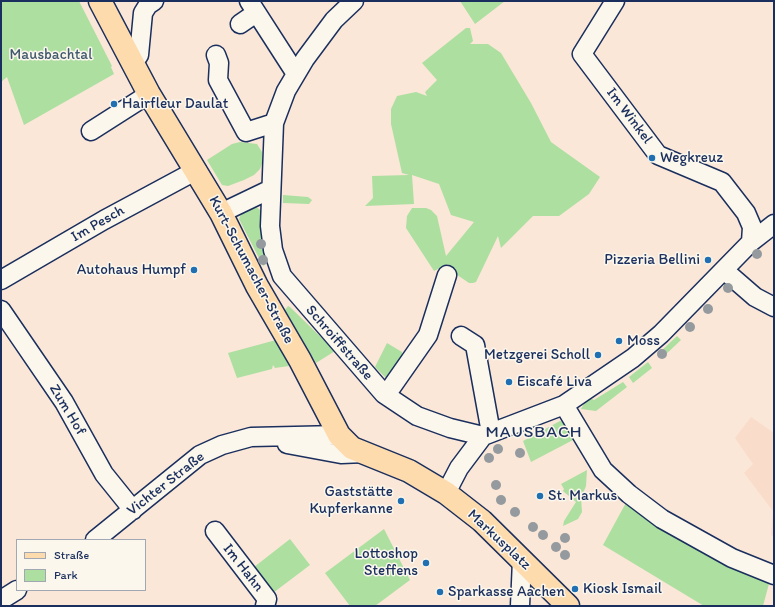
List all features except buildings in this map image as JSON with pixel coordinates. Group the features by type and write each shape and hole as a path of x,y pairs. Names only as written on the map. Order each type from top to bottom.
{"main road":[{"name":"Kurt-Schumacher-Straße","path":"100,1 149,94 197,170 221,213 257,286 300,360 338,435 352,448 409,472 446,493"},
{"name":"Markusplatz","path":"446,493 482,521 568,606"}],"street":[{"path":"132,64 139,55 143,13 148,5 154,1"},
{"name":"Schroiffstraße","path":"354,1 334,20 296,74 286,91 274,123 270,226 273,250 282,276 386,395 417,416 487,434"},
{"name":"Im Winkel","path":"615,1 582,54 658,156 722,182 746,214 752,227 751,242"},
{"path":"253,7 265,38 296,74"},
{"path":"240,24 253,7"},
{"path":"216,55 219,63 218,80 246,132 274,123"},
{"path":"91,131 149,94"},
{"name":"Im Pesch","path":"1,280 104,220 197,170"},
{"path":"221,213 271,189"},
{"path":"446,493 459,468 487,434 512,426 564,405 633,358 661,334 725,271 751,242 774,224"},
{"path":"725,271 754,297 774,307"},
{"path":"386,395 428,335 447,275"},
{"name":"Zum Hof","path":"1,310 64,402 104,474 133,510"},
{"path":"461,336 475,345 487,434"},
{"path":"564,405 603,470 629,494 662,519 732,558 774,574"},
{"name":"Vichter Straße","path":"96,539 200,455 222,445 251,437 338,435"},
{"path":"251,437 341,454 365,453"},
{"name":"Im Hahn","path":"215,531 267,599 265,606"},
{"path":"520,606 522,560"},
{"path":"1,600 16,591"}],"shaded area":[{"path":"751,417 774,433 774,537 771,535 773,511 744,473 753,464 735,438"}],"green space":[{"name":"Mausbachtal","path":"1,1 79,1 112,66 111,67 114,74 24,125 7,77 1,82"},
{"path":"460,1 505,1 475,24"},
{"path":"466,28 470,28 473,41 470,44 488,44 501,53 531,103 551,142 600,177 589,194 559,216 533,216 501,248 498,236 476,282 473,283 469,283 450,270 448,264 434,271 406,228 407,216 412,208 426,208 431,210 437,216 446,256 474,222 451,215 439,184 412,175 414,204 365,206 373,198 372,176 409,175 402,173 391,124 391,109 397,96 416,92 427,96 425,92 437,80 422,63"},
{"path":"240,142 257,144 262,152 263,161 260,169 254,175 244,180 228,186 222,185 207,160 232,144"},
{"path":"283,195 308,197 312,200 309,204 283,203"},
{"path":"254,205 265,214 266,264 263,266 239,219 243,209"},
{"path":"288,306 335,351 316,363 285,310"},
{"path":"677,336 681,340 663,357 659,353"},
{"path":"276,340 289,366 275,368 273,365 272,369 237,378 228,353"},
{"path":"387,343 402,352 403,361 388,380 375,367"},
{"path":"648,362 652,368 633,383 629,377"},
{"path":"623,382 627,387 596,411 581,409 588,397 594,400"},
{"path":"560,421 564,422 583,446 578,449 573,440 531,462 523,441"},
{"path":"587,470 586,486 581,498 582,512 578,519 563,526 564,521 576,502 563,491 564,489 561,484"},
{"path":"628,499 770,580 763,606 704,606 603,545"},
{"path":"384,529 410,580 375,606 350,606 325,573"},
{"path":"290,539 310,565 269,596 249,571"}],"place":[{"name":"Hairfleur Daulat","path":"114,104"},
{"name":"Wegkreuz","path":"652,158"},
{"name":"Pizzeria Bellini","path":"708,260"},
{"name":"Autohaus Humpf","path":"194,270"},
{"name":"Moss","path":"619,341"},
{"name":"Metzgerei Scholl","path":"598,355"},
{"name":"Eiscafé Liva","path":"509,382"},
{"name":"St. Markus","path":"540,496"},
{"name":"Gaststätte Kupferkanne","path":"401,501"},
{"name":"Lottoshop Steffens","path":"426,563"},
{"name":"Kiosk Ismail","path":"575,589"},
{"name":"Sparkasse Aachen","path":"440,592"}],"district":[{"name":"MAUSBACH","path":"534,433"}]}
